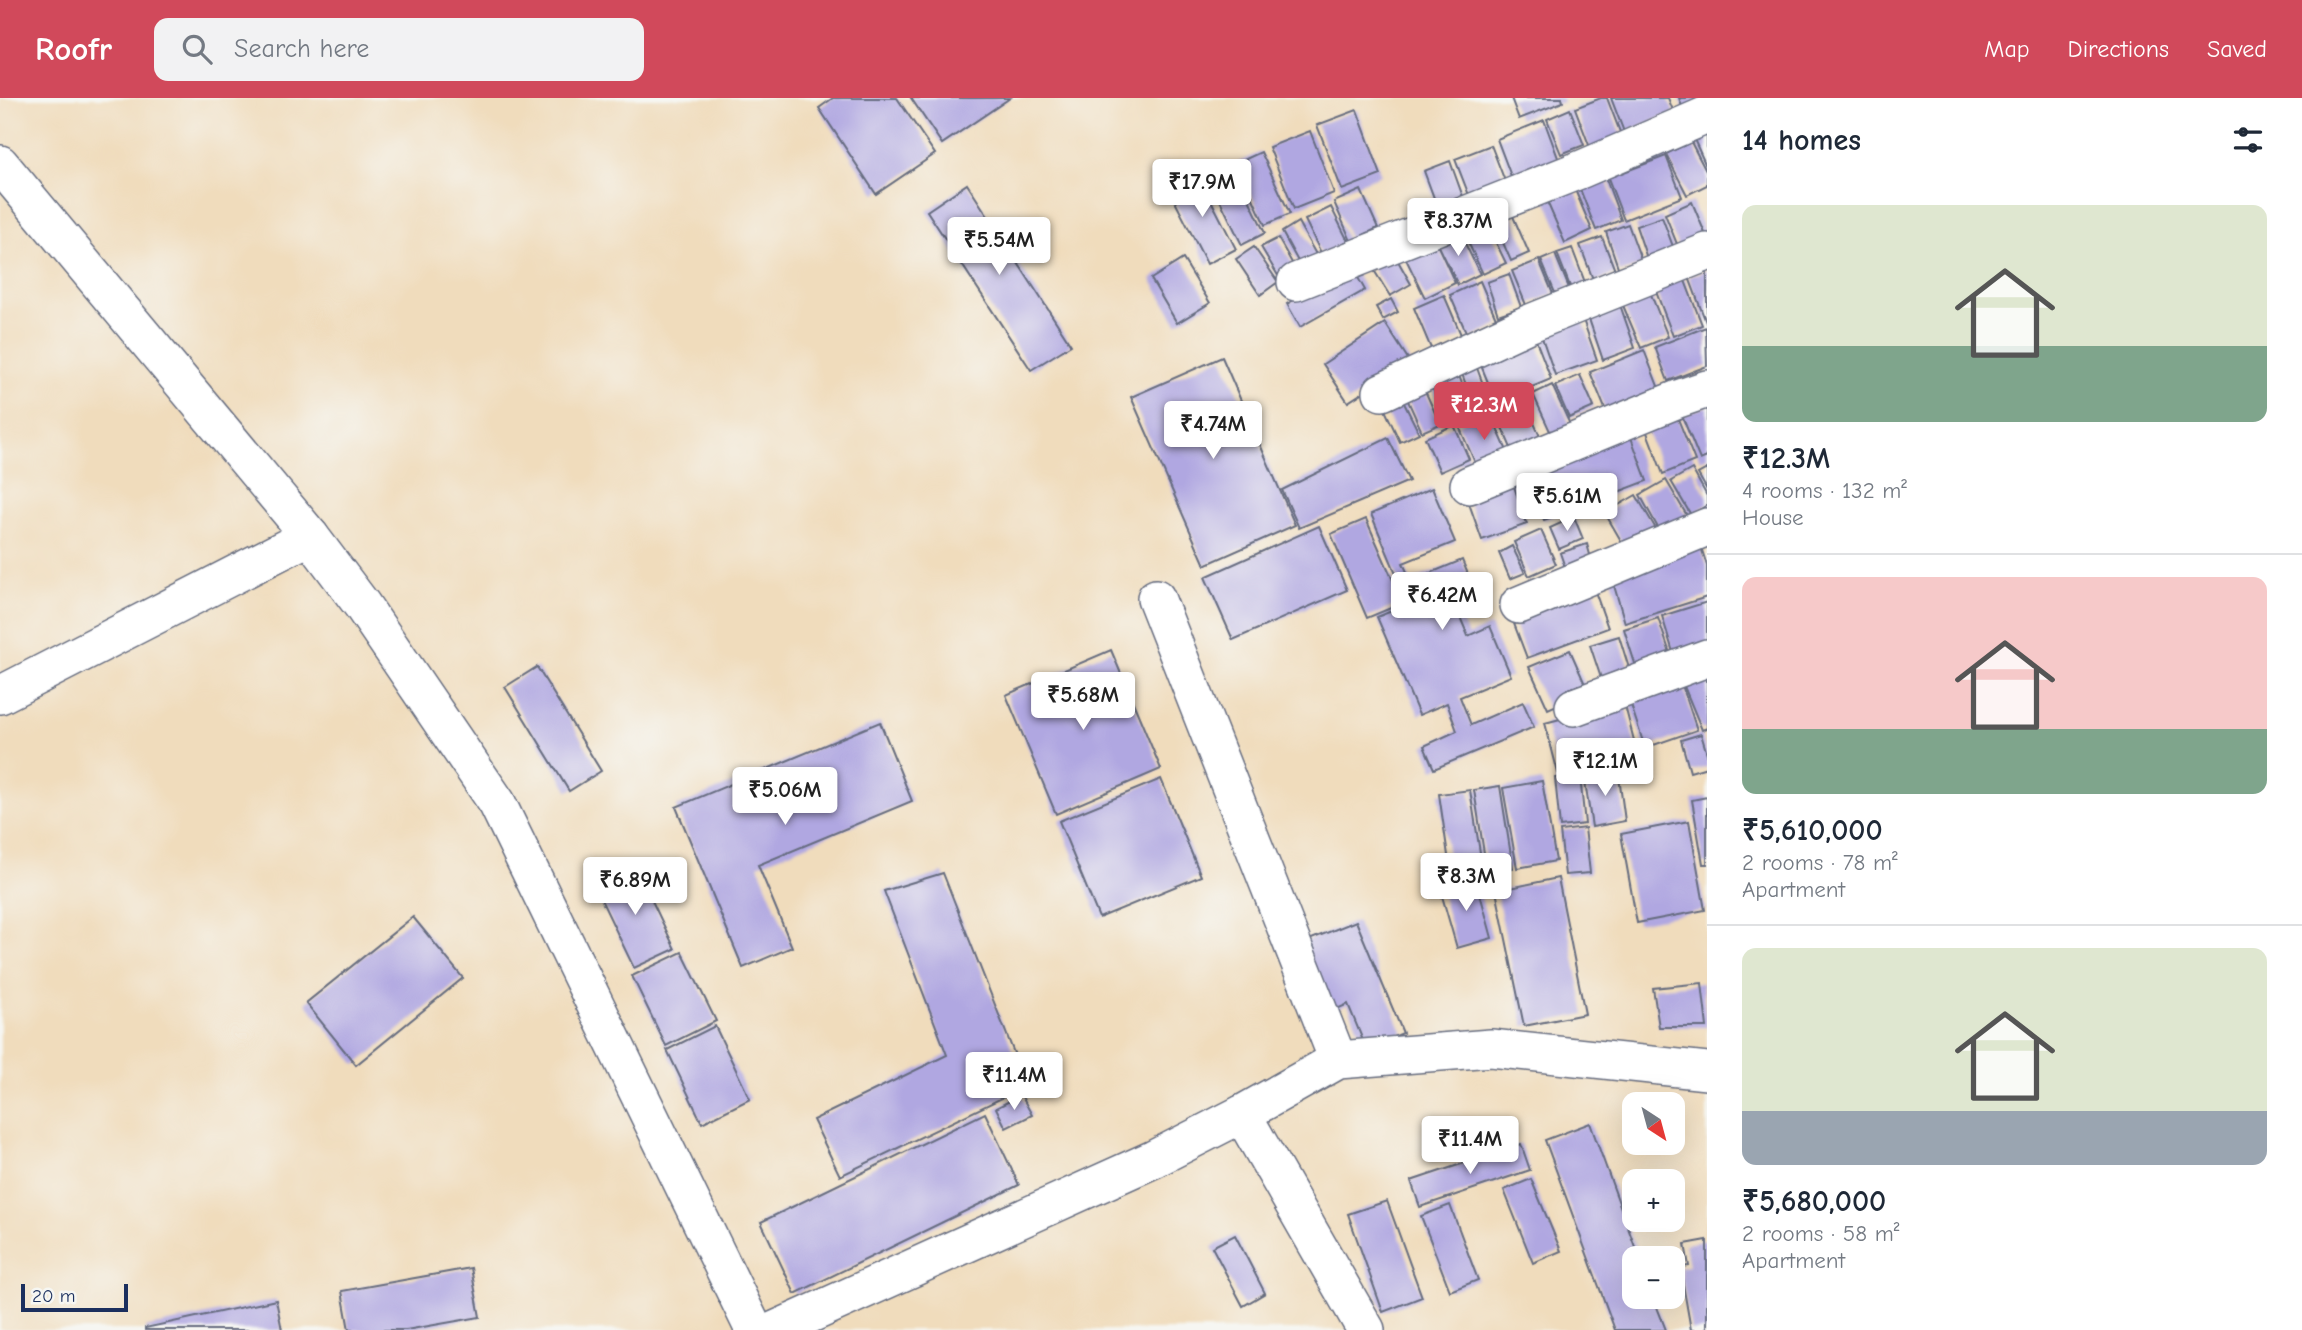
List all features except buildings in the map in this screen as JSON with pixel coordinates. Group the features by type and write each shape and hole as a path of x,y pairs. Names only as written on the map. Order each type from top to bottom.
{"street":[{"path":"1296,282 1582,169 1707,115"},
{"path":"0,164 310,536 362,605 496,803 754,1330"},
{"path":"1382,392 1528,324 1707,252"},
{"path":"1469,485 1707,389"},
{"path":"1519,605 1707,527"},
{"path":"0,695 310,536"},
{"path":"1156,598 1338,1060"},
{"path":"1574,707 1707,659"},
{"path":"775,1330 1154,1160 1338,1060 1491,1048 1707,1071"},
{"path":"1242,1114 1366,1330"}]}
